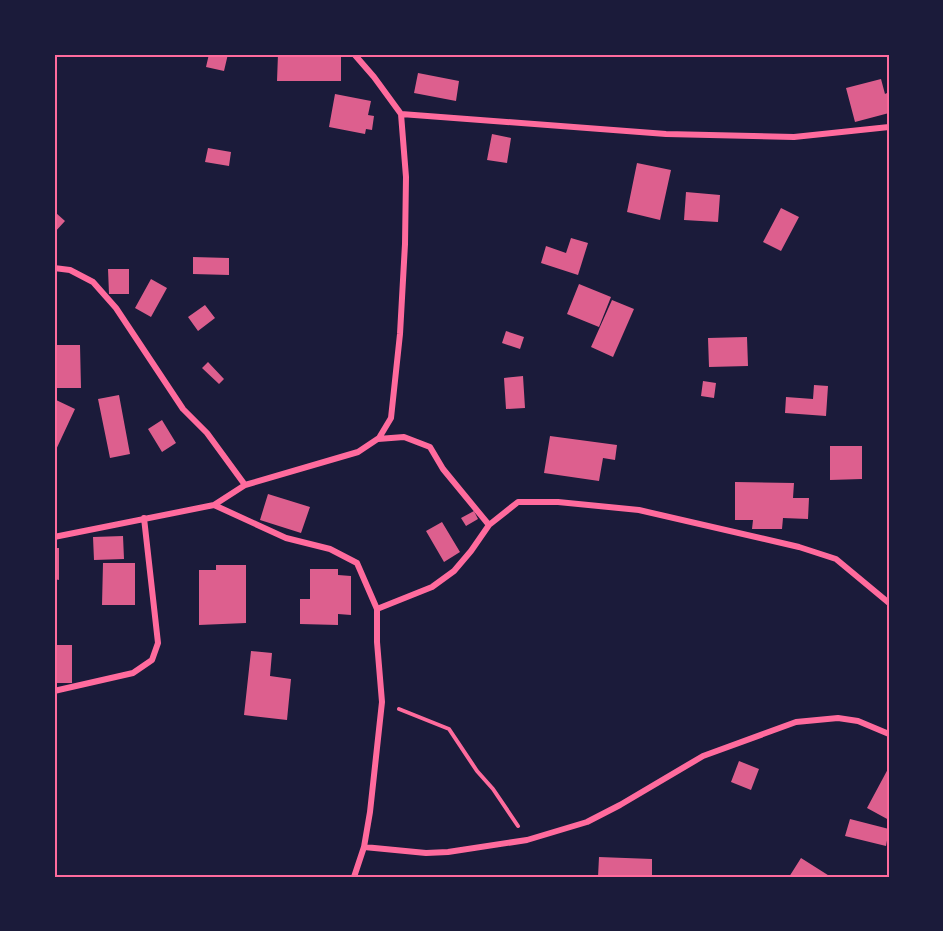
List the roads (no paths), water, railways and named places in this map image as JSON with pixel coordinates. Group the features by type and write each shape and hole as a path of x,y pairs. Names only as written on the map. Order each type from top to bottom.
{"street":[{"path":"54,537 214,505 245,485 358,452 378,439 390,418 400,334 406,177 401,114 354,54"},
{"path":"401,114 654,133 712,135 794,137 889,127"},
{"path":"54,268 70,270 93,282 116,309 183,409 207,434 245,485"},
{"path":"378,439 404,437 430,447 443,469 489,525"},
{"path":"377,609 432,587 454,571 489,525 518,502 558,502 639,510 799,547 836,559 889,603"},
{"path":"214,505 286,538 330,549 357,563 377,609 382,702 364,847 354,877"},
{"path":"54,691 133,673 152,660 158,643 144,518"},
{"path":"364,847 426,853 448,852 527,840 587,822 703,756 796,722 838,718 858,721 889,734"}]}
